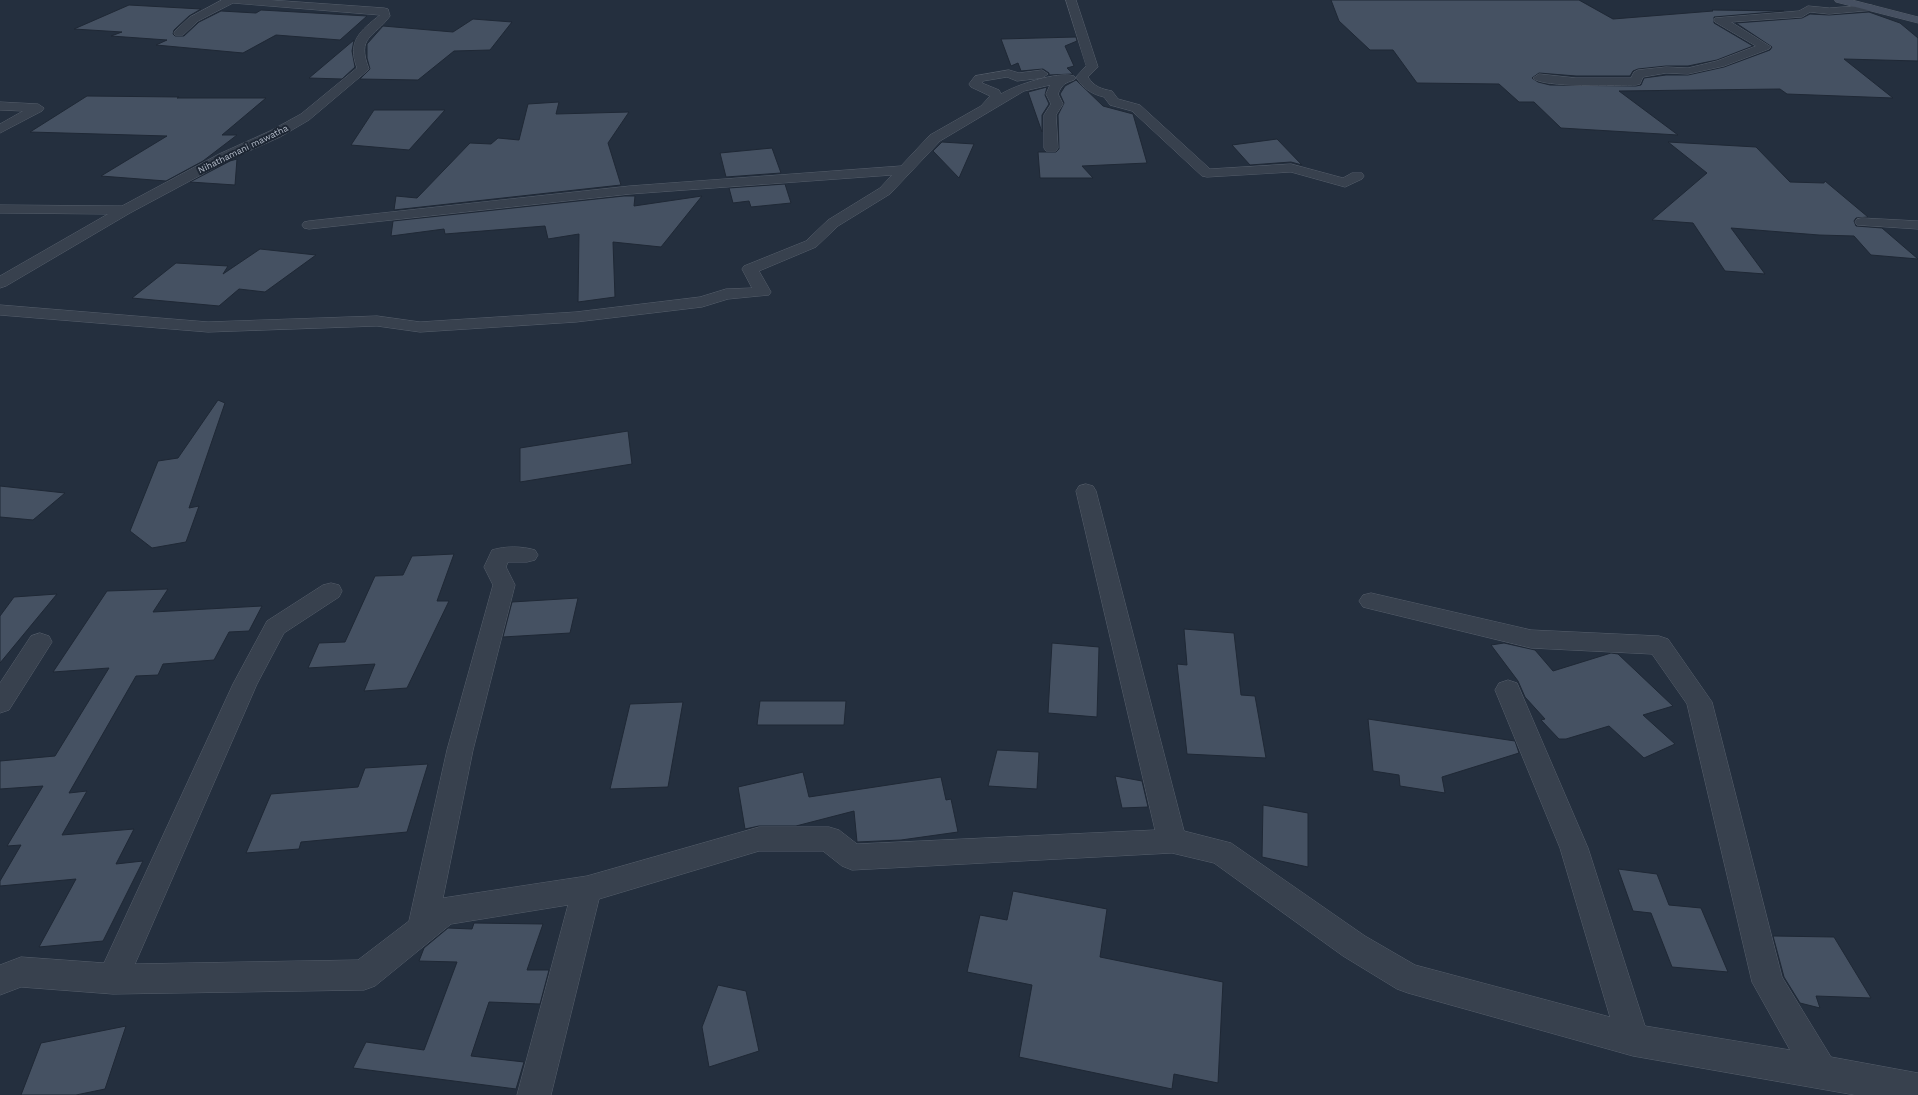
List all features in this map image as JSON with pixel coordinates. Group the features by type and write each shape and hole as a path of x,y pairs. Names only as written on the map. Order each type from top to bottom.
{"street":[{"path":"179,33 194,19 228,0"},
{"name":"Nihathamani mawatha","path":"0,283 125,210 224,157 275,134 305,117 364,69 358,57 358,46 364,34 385,16 384,11 228,0"},
{"path":"0,310 208,327 377,321 420,327 576,317 702,302 726,294 763,292 750,269 811,244 833,223 886,191 935,138 1020,88 1064,78 1082,77 1092,68 1071,0"},
{"path":"1840,0 1918,20"},
{"path":"1539,78 1576,82 1636,81 1638,74 1666,70 1688,71 1720,64 1765,47 1719,20 1802,14 1808,9 1829,11 1871,8"},
{"path":"983,111 996,96 995,93 975,84 979,78 1009,73 1017,77 1064,72 1082,77 1086,83 1097,92 1108,94 1114,102 1136,108 1208,173 1291,168 1346,183 1357,176"},
{"path":"1051,148 1050,115 1058,104 1052,94 1056,84 1064,78"},
{"path":"0,106 38,108 0,129"},
{"path":"309,225 630,190 905,170"},
{"path":"0,209 42,208 125,210"},
{"path":"1862,222 1918,225"},
{"path":"1086,491 1172,841"},
{"path":"422,929 460,750 504,585 495,566 500,555 528,555"},
{"path":"113,979 245,684 275,627 331,591"},
{"path":"1371,601 1531,639 1659,645 1700,702 1768,982 1821,1072"},
{"path":"0,703 40,642"},
{"path":"1508,690 1574,848 1633,1040"},
{"path":"0,980 21,972 113,979 364,975 444,911 587,889 760,839 829,839 852,857 1172,841 1221,852 1354,946 1408,978 1633,1040 1918,1090"},
{"path":"534,1095 587,889"}],"building":[{"path":"1331,0 1579,0 1613,19 1713,11 1712,10 1784,11 1714,17 1714,23 1753,46 1717,60 1688,66 1666,66 1638,69 1633,71 1630,76 1576,76 1539,73 1532,78 1538,82 1550,85 1636,86 1641,85 1644,78 1666,75 1688,75 1724,67 1770,50 1772,47 1736,23 1802,18 1810,14 1829,15 1869,12 1900,23 1918,38 1918,61 1844,59 1893,98 1787,94 1780,89 1619,91 1678,135 1561,128 1534,102 1519,102 1499,84 1417,83 1393,50 1370,50 1339,21"},
{"path":"129,5 201,9 189,16 174,30 173,34 175,36 184,36 199,22 221,11 256,13 261,10 367,16 340,40 276,35 243,53 156,45 167,40 111,36 122,32 74,29"},
{"path":"473,19 512,22 490,50 454,51 418,80 360,79 370,69 367,58 367,44 383,26 453,32"},
{"path":"1076,37 1077,41 1065,46 1074,66 1067,68 1073,74 1049,75 1049,73 1043,69 1021,71 1018,63 1011,66 1001,39"},
{"path":"354,40 352,51 355,67 342,79 309,78"},
{"path":"1076,80 1103,106 1133,114 1147,163 1082,166 1093,178 1040,178 1038,152 1056,152 1059,149 1058,115 1064,103 1060,94 1065,86"},
{"path":"1047,87 1045,95 1049,104 1042,115 1042,132 1028,92"},
{"path":"87,96 266,98 222,135 237,135 203,161 166,181 101,176 167,136 30,132"},
{"path":"559,102 556,114 629,112 608,143 621,185 394,210 396,196 417,198 470,143 491,144 498,138 519,140 528,104"},
{"path":"374,110 445,110 409,150 351,145"},
{"path":"1277,139 1302,165 1291,162 1250,165 1232,145"},
{"path":"942,142 974,144 959,178 933,151"},
{"path":"1668,142 1756,147 1790,182 1824,183 1825,181 1868,217 1856,218 1854,221 1856,226 1882,228 1918,259 1871,255 1854,236 1819,235 1731,228 1765,274 1725,271 1693,223 1652,220 1707,173"},
{"path":"772,148 781,173 726,177 720,153"},
{"path":"237,159 235,185 190,182 230,161"},
{"path":"785,184 791,203 751,207 749,201 733,203 729,188"},
{"path":"635,196 634,206 702,196 661,247 613,242 615,297 578,302 579,234 548,239 545,226 445,234 444,229 391,236 393,221"},
{"path":"260,249 316,255 265,292 239,289 219,306 132,298 176,263 228,266 223,274"},
{"path":"218,400 225,403 189,508 199,506 186,542 152,548 130,531 158,461 178,458"},
{"path":"628,431 632,464 520,482 520,448"},
{"path":"0,486 65,493 33,520 0,517"},
{"path":"454,554 437,601 449,601 407,688 364,691 375,664 308,668 319,643 345,642 375,576 403,575 412,556"},
{"path":"168,589 153,612 262,606 249,631 229,632 214,660 163,664 158,675 136,676 69,793 87,791 62,835 134,829 116,864 143,861 103,941 39,947 76,879 0,886 0,881 21,845 7,846 43,786 0,789 0,761 55,756 109,668 53,672 107,591"},
{"path":"57,594 0,663 0,616 14,597"},
{"path":"578,598 570,633 503,637 512,602"},
{"path":"1184,629 1234,633 1241,695 1255,696 1266,758 1187,754 1177,664 1187,665"},
{"path":"1052,643 1099,647 1097,717 1048,713"},
{"path":"1504,643 1535,650 1553,671 1611,653 1618,654 1673,706 1643,715 1675,744 1644,758 1609,726 1566,739 1559,739 1541,720 1545,719 1525,697 1518,681 1491,645"},
{"path":"760,701 846,701 844,725 757,725"},
{"path":"683,702 668,787 610,789 630,704"},
{"path":"1368,719 1515,741 1519,753 1442,777 1445,793 1400,786 1399,775 1373,771"},
{"path":"997,750 1039,752 1037,789 988,786"},
{"path":"428,764 407,832 301,842 299,849 246,853 271,794 358,787 365,768"},
{"path":"803,772 809,797 941,777 946,800 951,799 958,832 901,840 857,842 854,811 796,826 759,826 745,829 738,787"},
{"path":"1115,776 1142,781 1148,807 1122,808"},
{"path":"1263,805 1308,813 1308,867 1262,857"},
{"path":"1618,869 1657,874 1669,905 1701,908 1728,972 1672,967 1651,913 1633,911"},
{"path":"1013,891 1107,909 1100,957 1223,982 1218,1083 1174,1074 1172,1089 1019,1057 1032,985 967,972 980,915 1007,920"},
{"path":"474,923 543,924 527,970 549,970 540,1004 489,1002 471,1056 524,1062 516,1089 353,1068 366,1042 424,1050 457,962 419,961 424,948 448,928 472,929"},
{"path":"1773,936 1834,937 1871,998 1816,996 1820,1008 1800,1003 1784,977"},
{"path":"718,985 746,991 759,1051 709,1067 702,1027"},
{"path":"126,1026 105,1089 76,1095 21,1095 41,1043"}]}
